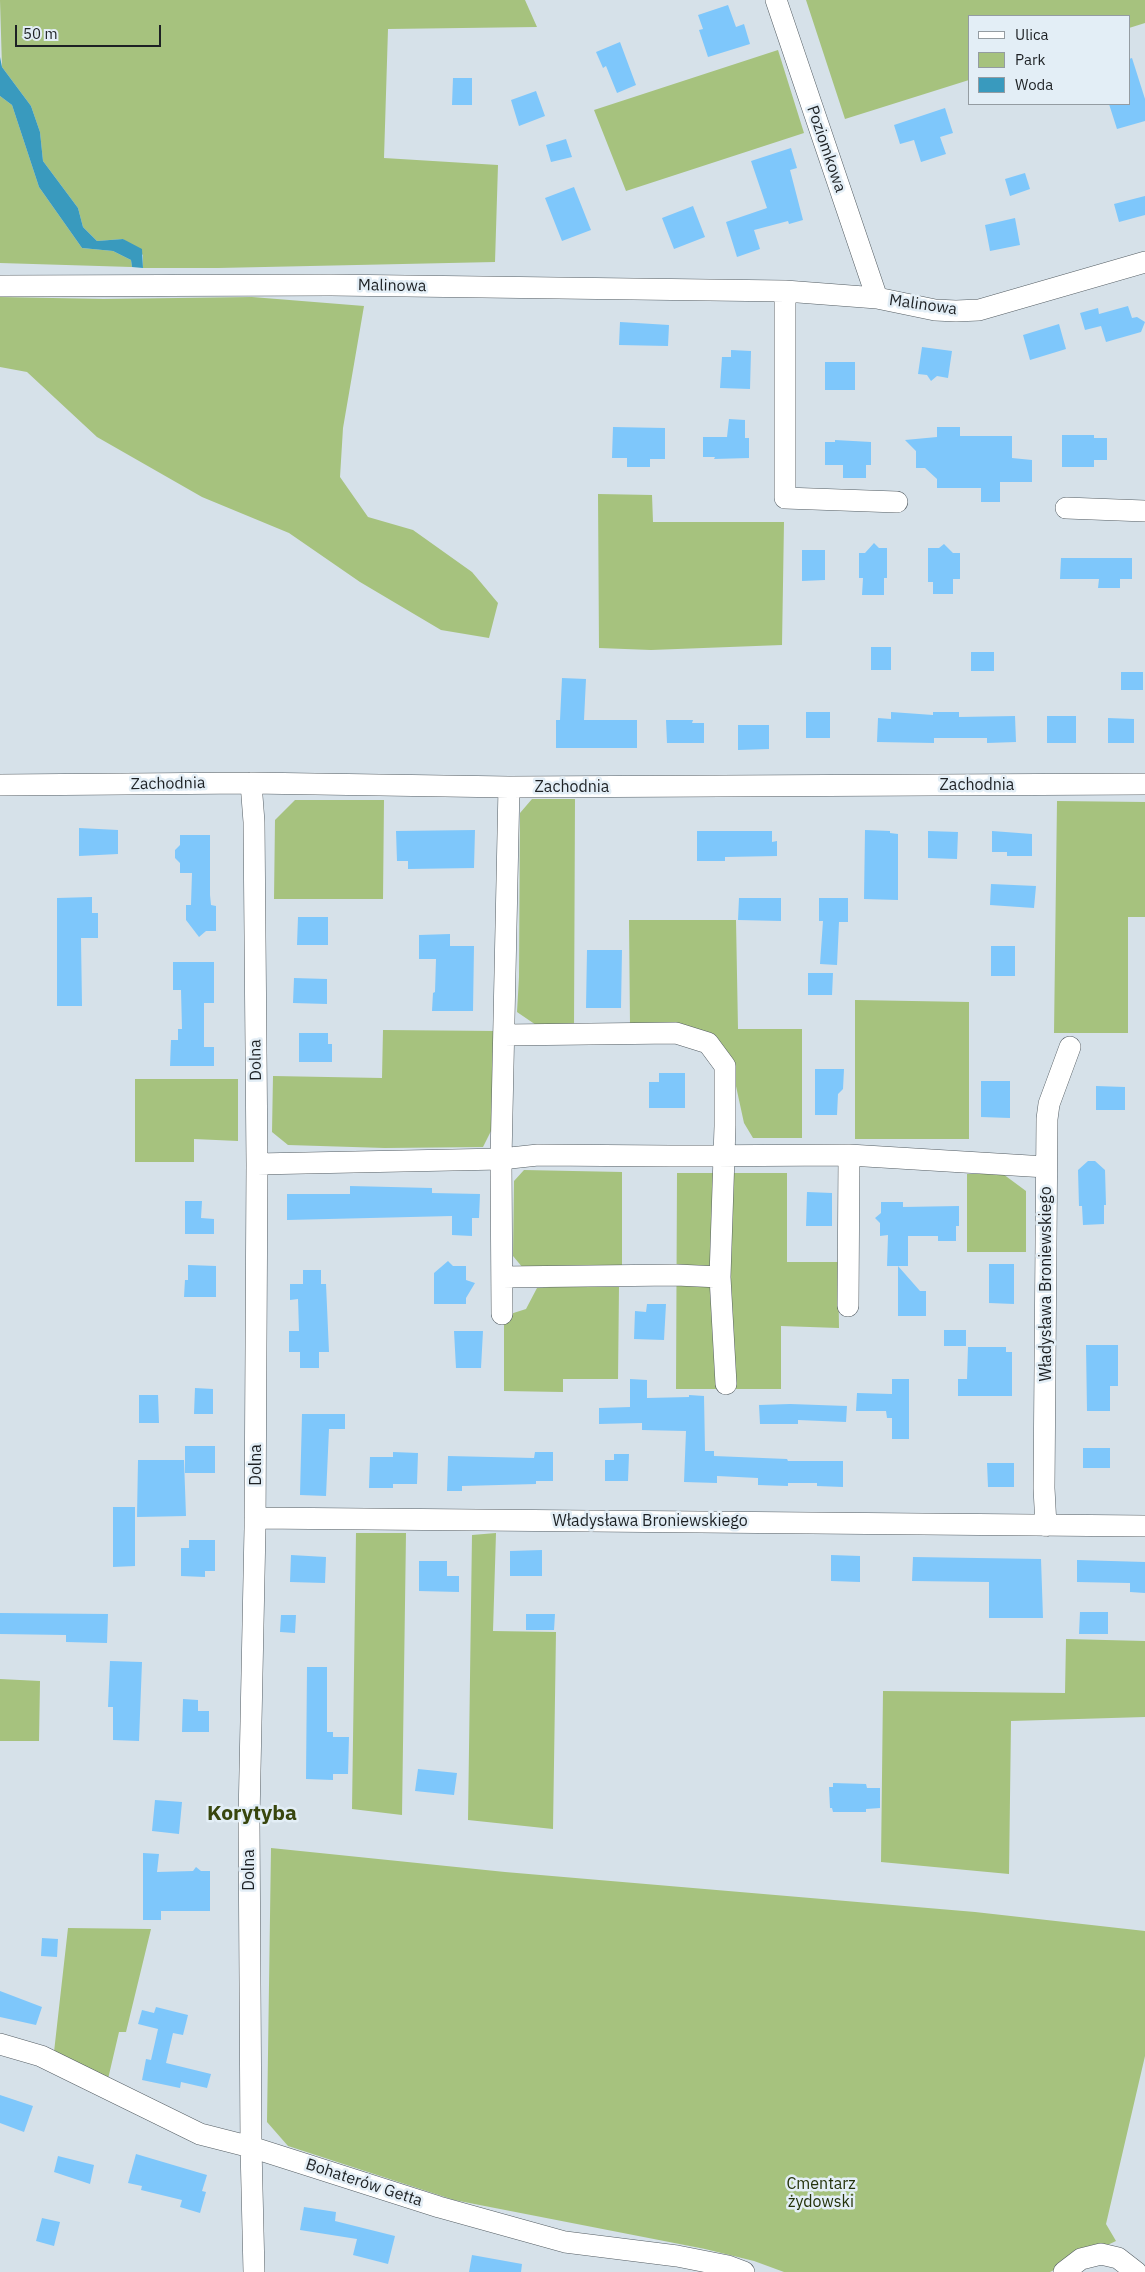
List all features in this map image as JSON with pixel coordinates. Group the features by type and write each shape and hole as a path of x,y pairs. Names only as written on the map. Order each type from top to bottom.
{"street":[{"name":"Poziomkowa","path":"776,0 877,298"},
{"name":"Malinowa","path":"0,286 350,285 784,291 877,298 934,310 978,310 1145,262"},
{"path":"784,291 785,498 897,502"},
{"path":"1066,508 1145,511"},
{"name":"Zachodnia","path":"0,785 251,783 509,787 1145,784"},
{"name":"Dolna","path":"251,783 254,822 257,1164 255,1518 249,1819 250,2147 254,2272"},
{"path":"502,1314 501,1159 509,787"},
{"path":"504,1035 676,1033 708,1043 725,1066 720,1277 726,1384"},
{"name":"Władysława Broniewskiego","path":"1046,1526 1044,1488 1046,1167 1049,1104 1070,1046"},
{"path":"257,1164 501,1159 538,1155 849,1155 1046,1167"},
{"path":"848,1306 849,1155"},
{"path":"502,1278 676,1275 720,1277"},
{"name":"Władysława Broniewskiego","path":"255,1518 1145,1526"},
{"name":"Bohaterów Getta","path":"0,2044 41,2056 200,2134 250,2147 439,2207 565,2242 675,2264 728,2266 744,2272"},
{"path":"1064,2272 1082,2259 1101,2254 1118,2258 1136,2272"}],"green space":[{"path":"0,0 525,0 537,27 388,29 384,158 498,165 495,262 143,268 143,255 123,239 97,241 83,227 78,208 43,161 40,132 31,106 2,67"},
{"path":"806,0 1145,0 1145,23 1130,28 1130,15 968,15 968,80 845,119"},
{"path":"778,50 804,133 626,191 594,110"},
{"path":"0,96 12,105 39,187 82,248 113,251 131,260 132,267 0,263"},
{"path":"0,297 104,299 252,297 364,306 343,428 340,477 368,517 413,530 472,572 498,603 489,638 441,630 360,582 289,533 202,497 97,437 27,372 0,367"},
{"path":"598,494 652,495 653,522 784,522 782,645 651,650 599,648"},
{"path":"532,799 575,799 574,1027 539,1027 517,1012 520,813"},
{"path":"295,800 384,800 383,899 274,899 275,820"},
{"path":"1057,801 1145,802 1145,917 1128,917 1128,1033 1054,1033"},
{"path":"629,920 736,920 738,1029 802,1029 802,1138 753,1138 744,1123 729,1054 702,1031 630,1026"},
{"path":"855,1000 969,1002 969,1139 855,1139"},
{"path":"383,1030 497,1031 495,1123 483,1147 385,1148 288,1145 272,1132 273,1076 382,1078"},
{"path":"135,1079 238,1079 238,1141 194,1139 194,1162 135,1162"},
{"path":"524,1170 622,1172 622,1269 523,1268 513,1256 514,1181"},
{"path":"677,1173 787,1173 787,1262 838,1262 839,1328 781,1326 781,1389 676,1389"},
{"path":"967,1174 1003,1174 1026,1191 1026,1252 967,1252"},
{"path":"562,1286 619,1287 618,1379 563,1379 563,1392 504,1391 504,1316 526,1309 537,1288"},
{"path":"356,1533 406,1533 402,1815 352,1809"},
{"path":"496,1533 493,1631 556,1632 553,1829 468,1820 472,1535"},
{"path":"1066,1639 1145,1641 1145,1717 1011,1721 1009,1874 881,1862 883,1691 1065,1693"},
{"path":"0,1679 40,1681 39,1741 0,1741"},
{"name":"Cmentarz żydowski","path":"271,1848 505,1872 975,1912 1145,1931 1145,2056 1106,2224 1116,2241 1050,2272 784,2272 754,2261 705,2249 454,2200 288,2146 267,2122"},
{"path":"68,1928 151,1929 126,2032 119,2032 108,2079 54,2052"}],"water":[{"path":"0,57 2,67 31,106 40,132 43,161 78,208 83,227 97,241 123,239 142,249 143,268 132,267 131,260 113,251 82,248 39,187 12,105 0,96"}],"building":[{"path":"728,5 736,27 744,24 750,44 708,57 699,30 703,29 698,15"},
{"path":"620,42 636,85 617,93 606,66 603,68 596,52"},
{"path":"1132,58 1145,99 1145,121 1117,129 1109,105 1130,105 1130,59"},
{"path":"453,78 472,78 472,105 452,105"},
{"path":"536,91 545,116 519,126 511,100"},
{"path":"945,108 953,133 940,137 946,154 921,162 914,140 900,144 894,125"},
{"path":"566,139 572,157 551,162 546,145"},
{"path":"791,148 797,168 790,170 803,220 789,224 788,221 754,230 760,249 737,257 726,222 767,208 751,161"},
{"path":"1025,173 1030,189 1010,196 1005,179"},
{"path":"574,187 591,230 562,241 545,198"},
{"path":"1145,196 1145,215 1119,222 1114,204"},
{"path":"693,206 705,237 674,249 662,218"},
{"path":"1015,218 1020,245 990,251 985,225"},
{"path":"1128,306 1132,318 1137,317 1145,322 1141,332 1106,342 1101,326 1085,330 1080,313 1098,308 1099,314"},
{"path":"620,322 669,325 668,346 619,345"},
{"path":"1059,324 1066,349 1030,360 1023,335"},
{"path":"922,347 952,351 948,378 937,376 931,381 927,375 918,374"},
{"path":"731,350 751,351 750,389 720,388 722,357 731,357"},
{"path":"825,362 855,362 855,390 825,390"},
{"path":"729,419 745,420 745,438 749,438 749,458 714,459 715,457 703,457 703,437 727,437"},
{"path":"613,427 665,428 665,459 650,459 650,467 627,467 627,458 612,458"},
{"path":"937,427 960,427 960,436 1012,436 1012,458 1032,460 1032,482 1000,482 1000,502 981,502 981,488 937,488 937,479 925,468 916,468 916,451 905,440 937,437"},
{"path":"1062,435 1094,435 1094,438 1107,438 1107,460 1094,460 1094,467 1062,467"},
{"path":"835,440 871,442 871,465 866,465 866,478 843,478 843,465 825,465 825,442 835,442"},
{"path":"874,543 879,548 887,548 887,578 884,578 884,595 862,595 863,578 859,578 859,553 865,553"},
{"path":"944,544 953,553 960,553 960,579 953,579 953,594 933,594 933,582 928,582 928,548 939,548"},
{"path":"802,550 825,550 825,580 802,581"},
{"path":"1061,558 1132,558 1132,579 1120,579 1120,588 1098,588 1099,579 1060,579"},
{"path":"871,647 891,647 891,670 871,670"},
{"path":"971,652 994,652 994,671 971,671"},
{"path":"1121,672 1143,672 1143,690 1121,690"},
{"path":"562,678 586,679 584,720 637,720 637,748 556,748 556,720 560,720"},
{"path":"806,712 830,712 830,738 806,738"},
{"path":"891,712 933,715 933,712 959,712 959,717 1015,716 1016,742 987,743 987,738 934,738 934,743 877,742 878,718 891,719"},
{"path":"1047,716 1076,716 1076,743 1047,743"},
{"path":"1108,718 1134,719 1134,743 1108,743"},
{"path":"666,720 693,720 692,723 704,723 704,743 667,743"},
{"path":"738,725 769,725 769,749 738,750"},
{"path":"79,828 118,830 118,854 79,856"},
{"path":"475,830 474,868 408,869 408,861 397,861 396,831"},
{"path":"865,830 890,831 890,833 898,834 898,900 864,899"},
{"path":"697,831 772,831 772,842 777,841 777,856 725,857 725,861 697,861"},
{"path":"928,831 958,832 957,859 928,858"},
{"path":"992,831 1032,834 1032,856 1007,856 1007,852 992,852"},
{"path":"180,835 210,835 210,895 211,905 216,906 216,931 206,931 199,937 186,920 186,905 191,905 192,873 180,873 180,863 175,858 175,850 180,845"},
{"path":"991,884 1036,886 1034,908 990,905"},
{"path":"92,897 92,913 98,913 98,938 81,938 82,1006 57,1006 57,898"},
{"path":"739,898 781,898 781,921 738,920"},
{"path":"819,898 848,898 848,922 839,922 837,965 820,964 823,921 819,921"},
{"path":"298,917 328,917 328,945 297,945"},
{"path":"450,934 450,946 474,946 473,1011 432,1011 433,993 435,992 436,959 419,959 419,935"},
{"path":"991,946 1015,946 1015,976 991,976"},
{"path":"587,950 622,950 621,1008 586,1008"},
{"path":"173,962 214,962 214,1003 204,1003 204,1047 214,1047 214,1066 170,1066 171,1040 178,1040 178,1029 182,1029 181,990 173,990"},
{"path":"808,973 833,973 832,995 808,995"},
{"path":"294,978 327,979 327,1004 293,1003"},
{"path":"299,1033 328,1033 328,1044 332,1044 332,1062 299,1062"},
{"path":"815,1069 844,1069 843,1089 838,1094 837,1115 815,1115"},
{"path":"659,1073 685,1073 685,1108 649,1108 649,1082 659,1082"},
{"path":"981,1081 1010,1081 1010,1118 981,1117"},
{"path":"1096,1086 1125,1087 1125,1110 1096,1110"},
{"path":"1088,1161 1095,1161 1105,1170 1106,1205 1104,1205 1104,1224 1083,1225 1082,1206 1079,1206 1078,1170"},
{"path":"350,1186 432,1188 432,1193 480,1194 479,1218 472,1218 472,1236 452,1235 452,1216 287,1220 287,1194 350,1194"},
{"path":"807,1192 832,1193 832,1226 806,1226"},
{"path":"185,1201 202,1201 201,1218 214,1219 214,1234 185,1234"},
{"path":"881,1202 903,1202 903,1207 959,1206 959,1226 956,1226 956,1241 938,1241 938,1236 908,1236 908,1266 887,1266 888,1235 880,1236 880,1223 875,1218 881,1213"},
{"path":"448,1261 453,1266 466,1266 466,1280 475,1283 466,1298 466,1304 434,1304 434,1273"},
{"path":"989,1264 1014,1264 1014,1304 989,1303"},
{"path":"188,1265 216,1266 216,1297 184,1297 185,1280 188,1280"},
{"path":"898,1266 920,1291 926,1291 926,1316 898,1316"},
{"path":"303,1270 321,1270 321,1284 326,1284 329,1352 319,1352 319,1368 300,1368 300,1352 289,1352 289,1331 299,1331 298,1299 290,1300 290,1284 303,1284"},
{"path":"647,1304 666,1304 664,1340 634,1339 635,1311 646,1312"},
{"path":"944,1330 966,1330 966,1346 944,1346"},
{"path":"454,1331 483,1331 481,1368 456,1368"},
{"path":"1086,1345 1118,1345 1118,1386 1110,1386 1110,1411 1087,1411"},
{"path":"968,1347 1006,1347 1006,1352 1012,1352 1012,1396 958,1396 958,1379 967,1379"},
{"path":"630,1379 647,1380 647,1398 689,1397 689,1395 704,1396 705,1451 714,1451 714,1456 787,1459 788,1461 843,1461 843,1487 817,1486 817,1483 788,1483 788,1486 758,1485 758,1478 717,1476 717,1483 684,1482 686,1431 642,1430 642,1423 599,1424 599,1408 630,1407"},
{"path":"892,1379 909,1379 909,1439 892,1439 892,1418 887,1418 886,1411 856,1411 857,1393 892,1394"},
{"path":"195,1388 213,1389 213,1414 194,1414"},
{"path":"139,1395 158,1395 159,1423 139,1423"},
{"path":"759,1405 847,1406 846,1422 798,1420 798,1424 760,1424"},
{"path":"302,1414 345,1414 345,1429 329,1429 326,1496 300,1495"},
{"path":"185,1446 215,1446 215,1473 185,1473"},
{"path":"1083,1448 1110,1448 1110,1468 1083,1468"},
{"path":"393,1452 418,1453 417,1484 393,1484 393,1488 369,1488 370,1457 393,1457"},
{"path":"535,1452 553,1452 553,1481 536,1481 536,1484 462,1486 462,1491 447,1491 448,1456 534,1458"},
{"path":"614,1454 629,1454 628,1481 605,1481 605,1460 614,1460"},
{"path":"138,1460 184,1460 186,1516 137,1517"},
{"path":"987,1463 1014,1463 1014,1487 988,1487"},
{"path":"113,1507 135,1507 135,1566 113,1567"},
{"path":"189,1540 215,1540 215,1571 205,1571 205,1577 181,1576 181,1548 189,1548"},
{"path":"542,1550 542,1576 510,1576 510,1551"},
{"path":"291,1555 326,1557 325,1583 290,1582"},
{"path":"831,1555 860,1556 860,1582 831,1581"},
{"path":"913,1557 1041,1559 1043,1618 989,1618 989,1582 912,1581"},
{"path":"1077,1560 1145,1562 1145,1593 1130,1592 1130,1583 1077,1582"},
{"path":"419,1561 447,1561 447,1576 459,1576 459,1592 419,1591"},
{"path":"1080,1612 1108,1612 1108,1634 1079,1634"},
{"path":"0,1613 108,1614 107,1643 66,1642 66,1635 0,1634"},
{"path":"526,1614 555,1614 554,1630 526,1630"},
{"path":"281,1615 296,1615 295,1633 280,1632"},
{"path":"110,1661 142,1662 139,1741 113,1740 113,1707 108,1707"},
{"path":"307,1667 327,1667 327,1732 333,1732 333,1737 349,1737 348,1774 333,1774 333,1780 306,1779"},
{"path":"183,1699 198,1700 198,1711 209,1711 209,1732 182,1732"},
{"path":"418,1769 457,1773 454,1795 415,1791"},
{"path":"833,1783 866,1784 867,1788 880,1788 880,1808 866,1809 866,1812 833,1812 832,1808 830,1808 829,1787 833,1787"},
{"path":"155,1800 182,1802 179,1834 152,1831"},
{"path":"143,1853 159,1854 157,1872 193,1871 196,1867 201,1871 210,1871 210,1911 161,1911 161,1920 143,1920"},
{"path":"42,1938 58,1939 57,1957 41,1956"},
{"path":"0,1991 42,2007 36,2025 0,2017"},
{"path":"156,2007 188,2015 183,2035 173,2033 166,2063 211,2074 207,2088 181,2082 180,2088 142,2080 146,2059 151,2060 158,2029 138,2024 142,2010 154,2013"},
{"path":"0,2095 33,2106 24,2132 0,2123"},
{"path":"136,2154 207,2175 202,2191 206,2192 200,2213 180,2207 182,2200 141,2190 142,2186 128,2183"},
{"path":"58,2156 94,2165 90,2184 54,2172"},
{"path":"304,2207 336,2212 335,2221 395,2236 388,2264 353,2255 357,2239 300,2230"},
{"path":"42,2218 60,2222 54,2246 36,2241"},
{"path":"472,2255 522,2264 521,2272 469,2272"}],"district":[{"name":"Korytyba","path":"252,1814"}]}
